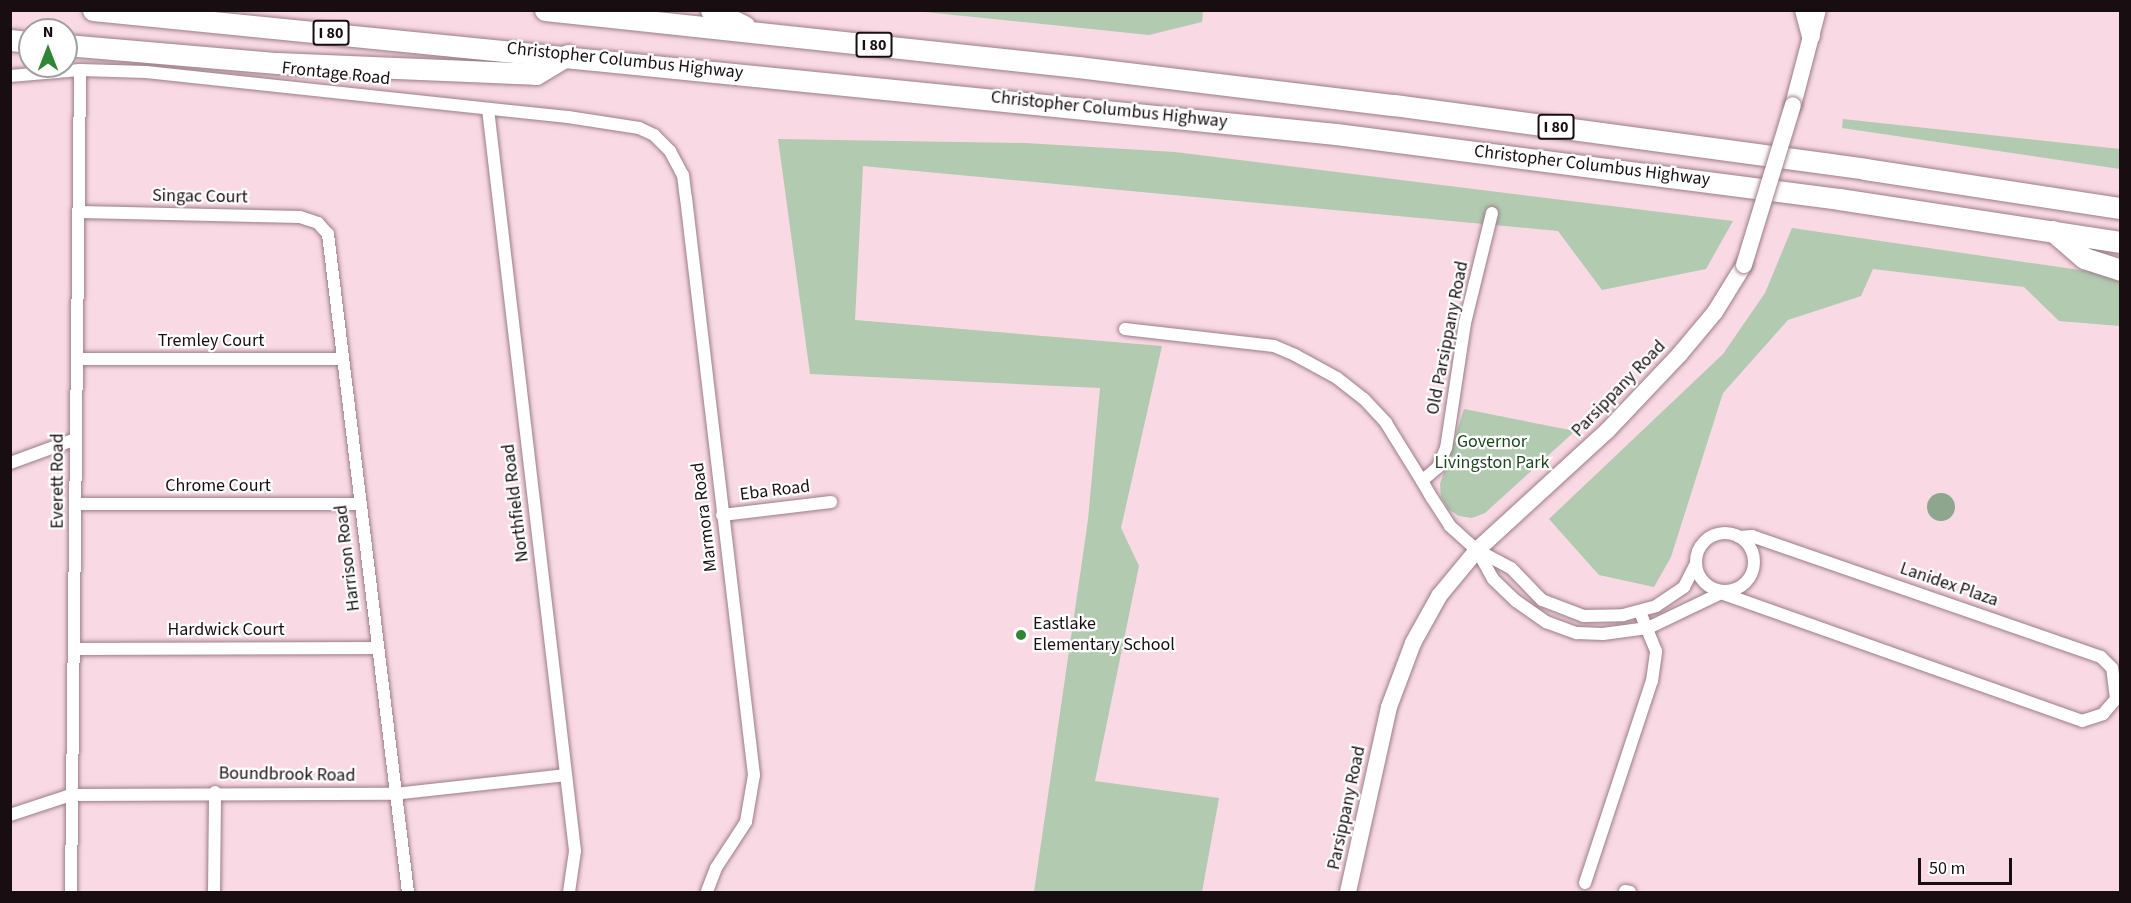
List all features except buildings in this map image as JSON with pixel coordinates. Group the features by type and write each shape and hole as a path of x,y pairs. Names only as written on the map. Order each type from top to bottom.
{"highway":[{"name":"Christopher Columbus Highway","path":"93,10 1336,134 1669,176 2121,242"},
{"name":"Christopher Columbus Highway","path":"545,10 1415,108 2121,207"},
{"path":"711,10 759,33"},
{"path":"78,46 277,63 536,74 568,56"},
{"path":"2053,231 2084,258 2121,270"}],"main road":[{"path":"1804,10 1811,36"},
{"name":"Parsippany Road","path":"1348,892 1389,707 1407,656 1439,596 1477,550 1607,432 1679,355 1715,312 1744,265 1793,105 1818,10"}],"street":[{"name":"Frontage Road","path":"10,76 80,70 146,72 623,123 654,135"},
{"name":"Everett Road","path":"71,892 80,70"},
{"name":"Northfield Road","path":"488,109 575,851 569,892"},
{"name":"Marmora Road","path":"654,135 670,151 683,175 754,794 746,822 716,868 707,892"},
{"name":"Singac Court","path":"80,212 300,217 318,223"},
{"name":"Old Parsippany Road","path":"1422,481 1438,467 1446,448 1465,323 1492,213"},
{"name":"Harrison Road","path":"318,223 328,234 394,794 408,892"},
{"path":"1125,329 1274,346 1337,378 1364,399 1386,423 1450,526 1477,550 1493,579 1546,622 1586,634 1648,628 1743,583 1752,570 1753,555 1739,537"},
{"name":"Tremley Court","path":"78,359 343,359"},
{"path":"10,463 76,439"},
{"name":"Eba Road","path":"722,515 831,502"},
{"name":"Chrome Court","path":"76,504 360,504"},
{"name":"Lanidex Plaza","path":"1477,550 1511,568 1542,600 1567,612 1605,617 1640,612 1677,593 1696,563 1699,548 1710,537 1723,533 1739,537 1752,536 2101,657 2112,668 2118,699 2103,714 2082,720 1721,593 1701,578 1696,563"},
{"path":"1585,883 1652,681 1656,651 1640,612"},
{"name":"Hardwick Court","path":"75,648 377,648"},
{"name":"Boundbrook Road","path":"10,815 71,795 216,792 394,794 566,775"},
{"path":"214,892 216,792"}],"green space":[{"path":"915,11 1203,11 1202,22 1149,35"},
{"path":"1843,119 2120,149 2120,169 1842,128"},
{"path":"778,139 1025,143 1175,152 1733,221 1706,269 1602,290 1558,231 863,166 855,320 1162,346 1121,528 1139,566 1095,781 1219,798 1202,892 1034,892 1088,520 1100,388 810,374"},
{"path":"1792,228 2120,276 2120,326 2059,321 2024,287 1873,269 1861,296 1788,320 1723,393 1671,557 1654,587 1599,575 1549,519 1723,354 1765,293"},
{"name":"Governor Livingston Park","path":"1464,409 1575,431 1485,513 1472,518 1459,516 1449,510 1441,497 1440,484"}],"shaded area":[{"path":"1941,493 1951,497 1955,507 1951,517 1941,521 1931,517 1927,507 1931,497"}],"place":[{"name":"Eastlake Elementary School","path":"1021,635"}]}
